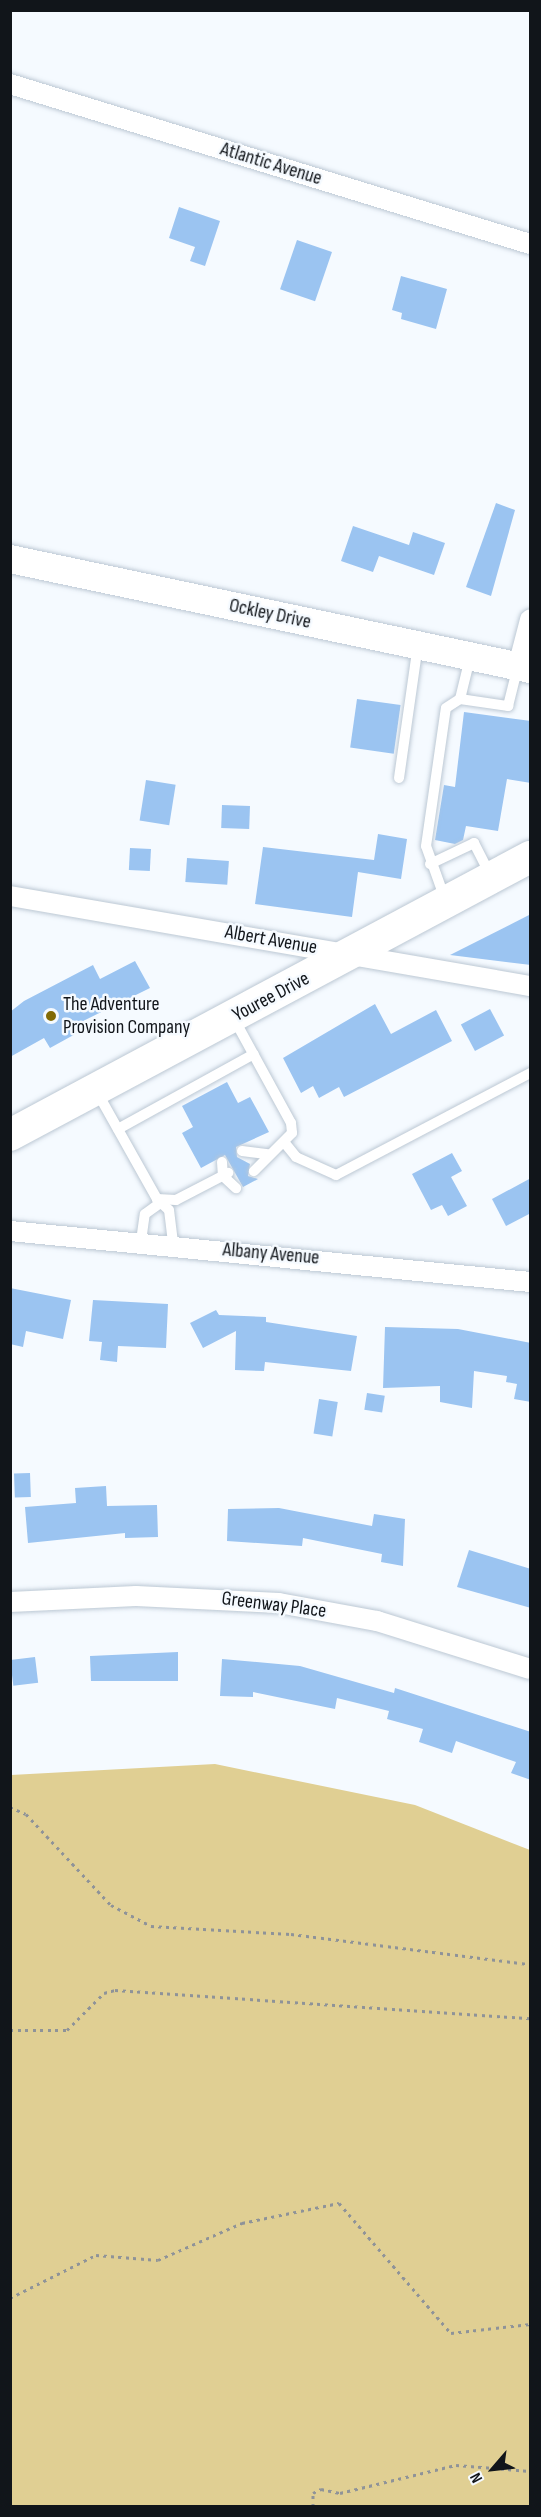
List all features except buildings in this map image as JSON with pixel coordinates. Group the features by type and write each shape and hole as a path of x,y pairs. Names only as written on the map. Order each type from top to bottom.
{"main road":[{"name":"Youree Drive","path":"10,1135 531,858"}],"street":[{"name":"Atlantic Avenue","path":"10,84 531,244"},
{"name":"Ockley Drive","path":"10,559 524,667"},
{"path":"524,667 531,620"},
{"name":"Albert Avenue","path":"10,896 531,986"},
{"name":"Albany Avenue","path":"10,1231 173,1244 531,1282"},
{"name":"Greenway Place","path":"10,1602 136,1596 279,1603 377,1621 531,1668"}],"lane":[{"path":"399,778 418,645"},
{"path":"460,699 470,656"},
{"path":"446,903 430,864 426,846 446,708 460,699 508,706 524,667"},
{"path":"430,864 474,843 492,878"},
{"path":"233,1016 291,1123 292,1133 284,1143 253,1170 268,1155"},
{"path":"118,1129 254,1054"},
{"path":"284,1143 296,1157 336,1175 531,1073"},
{"path":"96,1089 159,1201 171,1215 173,1244"},
{"path":"242,1151 268,1155"},
{"path":"141,1241 145,1214 159,1201 176,1200 230,1180 222,1162"}],"path":[{"path":"10,1807 26,1814 111,1905 151,1926 291,1934 531,1964"},
{"path":"10,2030 67,2030 104,1993 115,1990 531,2018"},
{"path":"10,2298 96,2255 158,2260 242,2223 339,2203 451,2333 531,2324"},
{"path":"313,2506 313,2493 321,2489 340,2493 456,2465 531,2471"}],"shaded area":[{"path":"215,1764 415,1805 530,1850 530,2506 11,2506 11,1775"}],"place":[{"name":"The Adventure Provision Company","path":"51,1016"}]}
